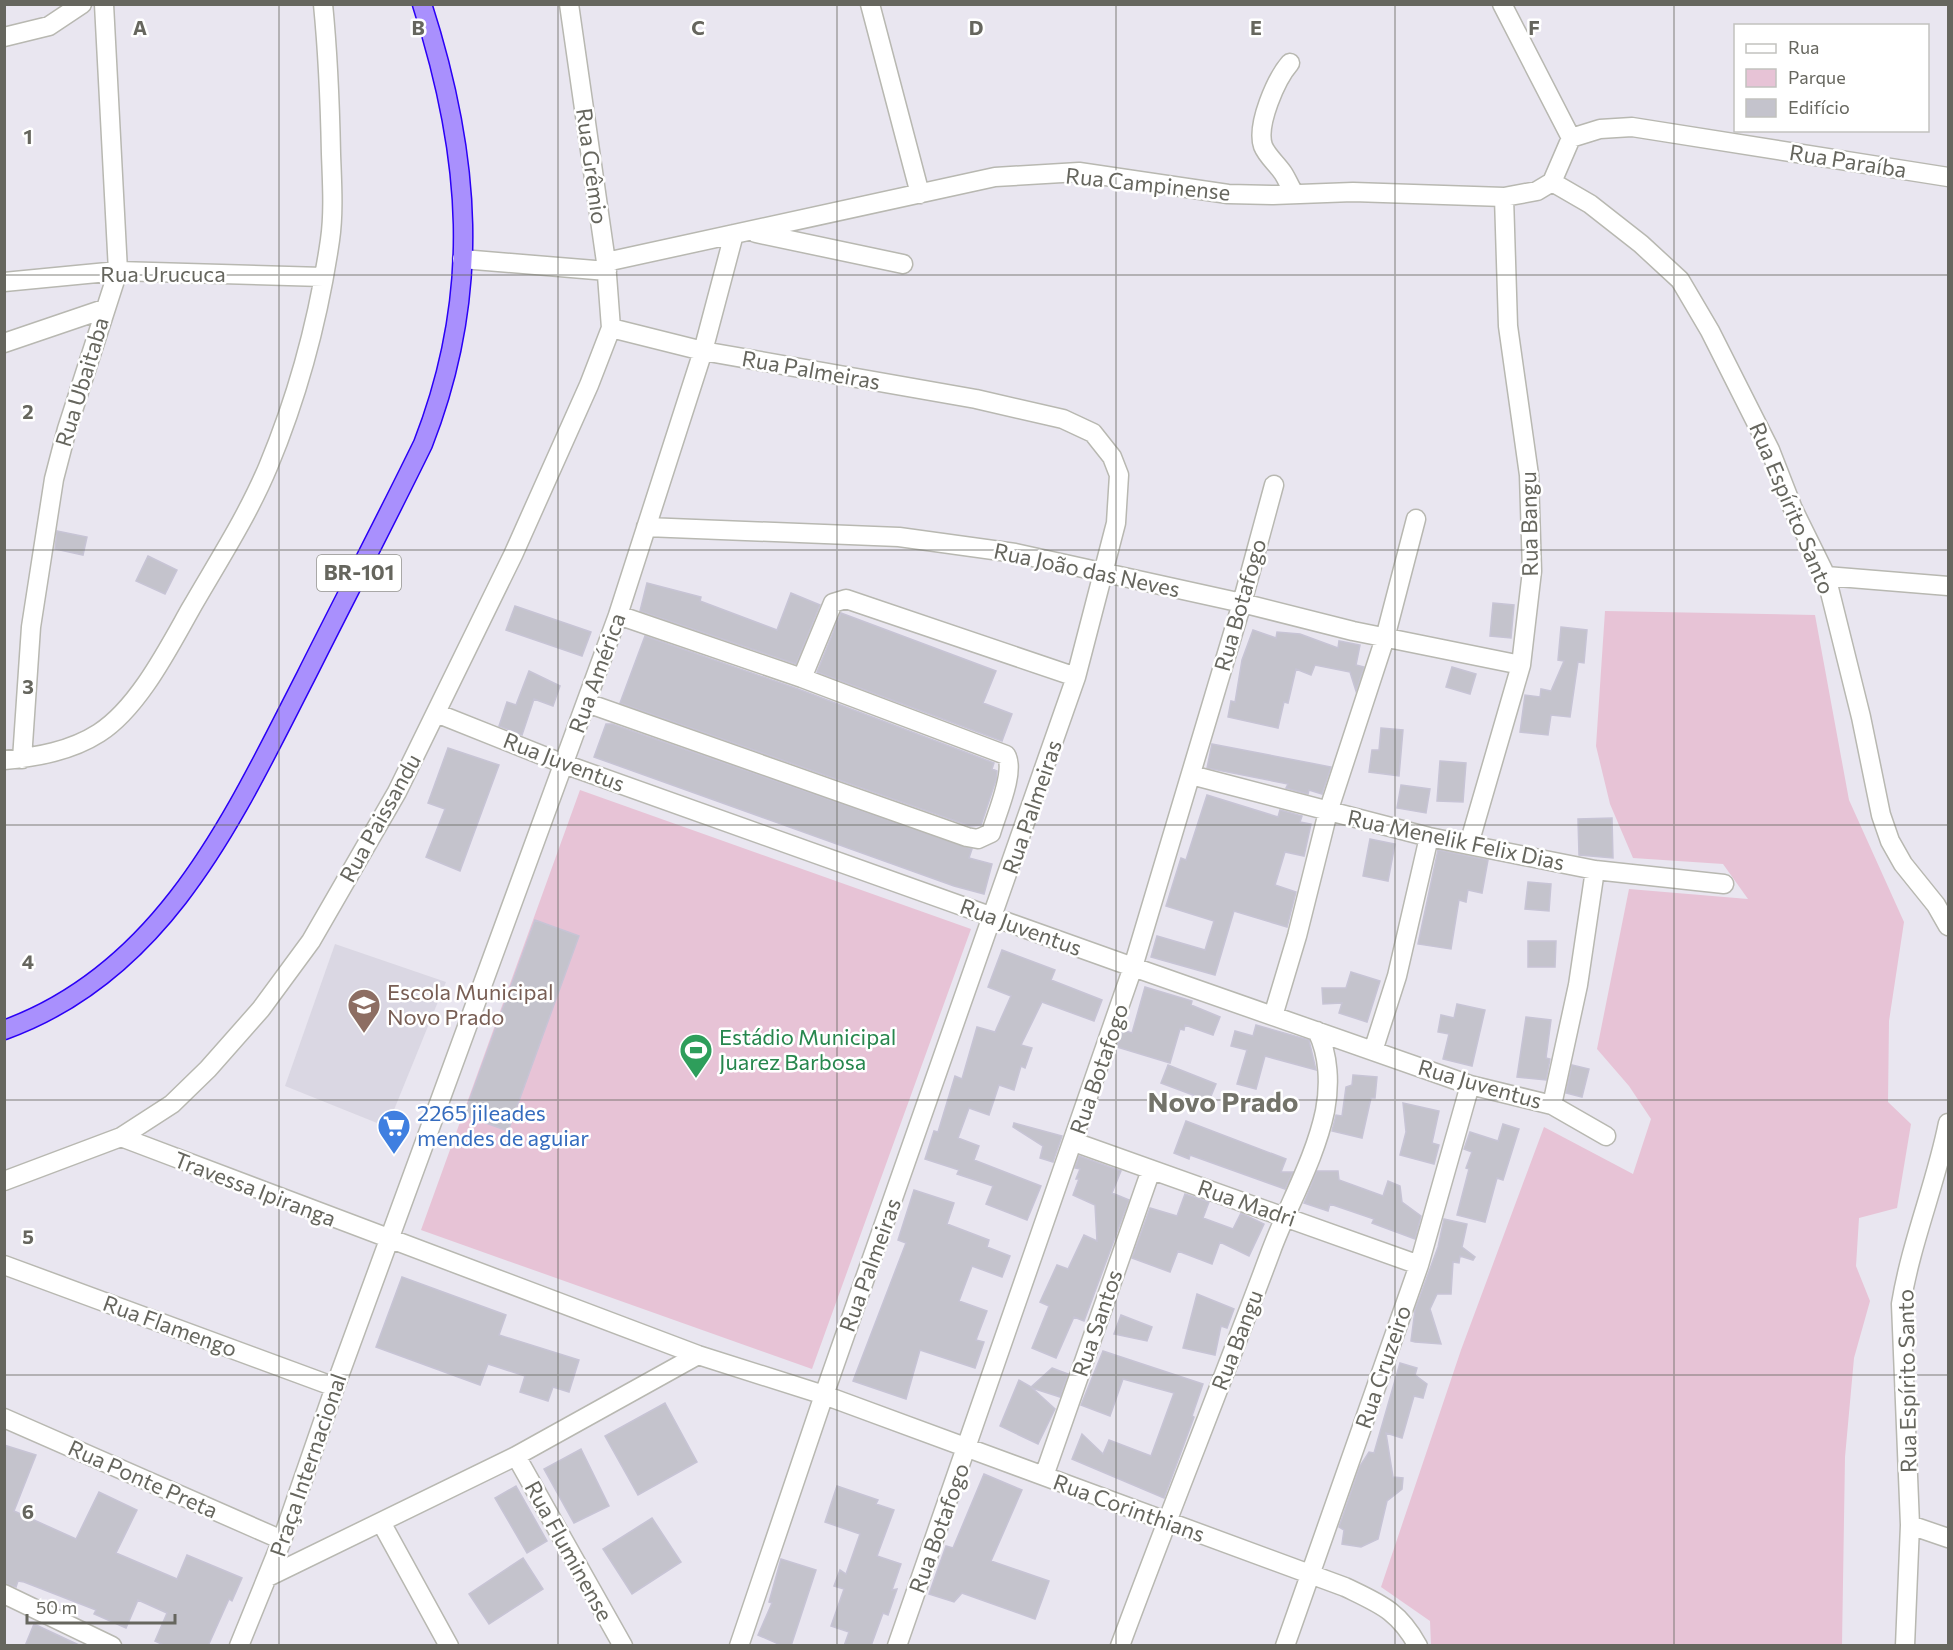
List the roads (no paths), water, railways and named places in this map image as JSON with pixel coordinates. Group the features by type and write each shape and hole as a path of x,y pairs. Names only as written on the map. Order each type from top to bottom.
{"highway":[{"name":"BR-101","path":"4,1030 79,993 137,945 173,907 203,865 231,819 423,444 441,396 452,353 462,259 461,174 455,127 441,64 422,4"}],"street":[{"path":"4,37 49,26 82,4"},
{"name":"Rua Ubaitaba","path":"14,759 31,627 54,479 104,309 118,272 104,4"},
{"path":"14,759 72,747 101,732 131,702 165,655 242,521 268,467 293,398 316,317 330,239 332,194 328,62 323,4"},
{"name":"Rua Grêmio","path":"569,4 607,267 611,328"},
{"path":"870,4 920,194"},
{"path":"1502,4 1571,138 1552,182"},
{"path":"1290,63 1276,86 1268,108 1262,141 1264,149 1284,173 1294,194"},
{"name":"Rua Paraíba","path":"1571,138 1600,129 1632,127 1948,177"},
{"name":"Rua Campinense","path":"462,259 607,267 742,233 995,177 1079,172 1228,194 1353,192 1504,197 1537,191 1552,182"},
{"name":"Rua Espírito Santo","path":"1552,182 1610,219 1680,280 1710,331 1760,430 1793,509 1826,576 1887,832 1903,864 1936,905 1948,926"},
{"name":"Rua Bangu","path":"1469,844 1521,665 1532,571 1529,475 1508,326 1504,197"},
{"path":"742,233 903,264"},
{"name":"Rua América","path":"389,1240 587,704 742,233"},
{"name":"Rua Urucuca","path":"4,282 118,272 322,277"},
{"path":"4,343 104,309"},
{"name":"Rua Palmeiras","path":"611,328 703,351 976,399 1063,419 1093,433 1112,457 1119,476 1116,523 1076,677 994,917 824,1395 739,1646"},
{"name":"Rua Paissandu","path":"4,1181 121,1137 172,1104 208,1069 261,1010 311,941 397,792 436,713 513,555 589,385 611,328"},
{"name":"Rua Botafogo","path":"897,1646 1133,967 1242,603 1274,485"},
{"path":"1273,1016 1297,936 1328,812 1385,638 1416,519"},
{"name":"Rua João das Neves","path":"646,527 899,537 1014,553 1242,603 1385,638 1521,665"},
{"path":"1826,576 1948,586"},
{"path":"801,678 833,603 846,599 1076,677"},
{"path":"587,704 968,837 978,839 990,833 1010,772 1010,761 1006,755 801,678 618,615"},
{"name":"Rua Juventus","path":"436,713 564,764 1133,967 1470,1085 1552,1105 1606,1136"},
{"name":"Rua Menelik Felix Dias","path":"1191,775 1429,837 1595,870 1724,884"},
{"path":"1373,1051 1397,976 1429,837"},
{"path":"1552,1105 1578,985 1595,870"},
{"name":"Rua Bangu","path":"1120,1646 1284,1215 1318,1136 1326,1109 1328,1062 1324,1045 1317,1031"},
{"name":"Rua Cruzeiro","path":"1285,1646 1419,1265 1470,1085"},
{"name":"Rua Espírito Santo","path":"1905,1646 1910,1525 1901,1304 1906,1272 1940,1168 1948,1123"},
{"name":"Travessa Ipiranga","path":"121,1137 389,1240"},
{"name":"Rua Madri","path":"1074,1142 1419,1265"},
{"name":"Rua Santos","path":"1044,1476 1151,1170"},
{"path":"389,1240 698,1354 824,1395"},
{"name":"Praça Internacional","path":"268,1577 389,1240"},
{"name":"Rua Flamengo","path":"4,1265 336,1387"},
{"name":"Praça Internacional","path":"268,1577 382,1524 516,1456 698,1354"},
{"name":"Rua Corinthians","path":"824,1395 1345,1587 1386,1607 1406,1624 1418,1646"},
{"name":"Rua Ponte Preta","path":"4,1418 282,1540"},
{"name":"Rua Fluminense","path":"516,1456 623,1646"},
{"path":"382,1524 449,1646"},
{"path":"1910,1525 1948,1538"},
{"path":"246,1641 268,1577"},
{"path":"4,1594 112,1646"}],"place":[{"name":"Escola Municipal Novo Prado","path":"364,1034"},
{"name":"Estádio Municipal Juarez Barbosa","path":"696,1079"},
{"name":"2265 jileades mendes de aguiar","path":"394,1155"}],"district":[{"name":"Novo Prado","path":"1223,1102"}]}
